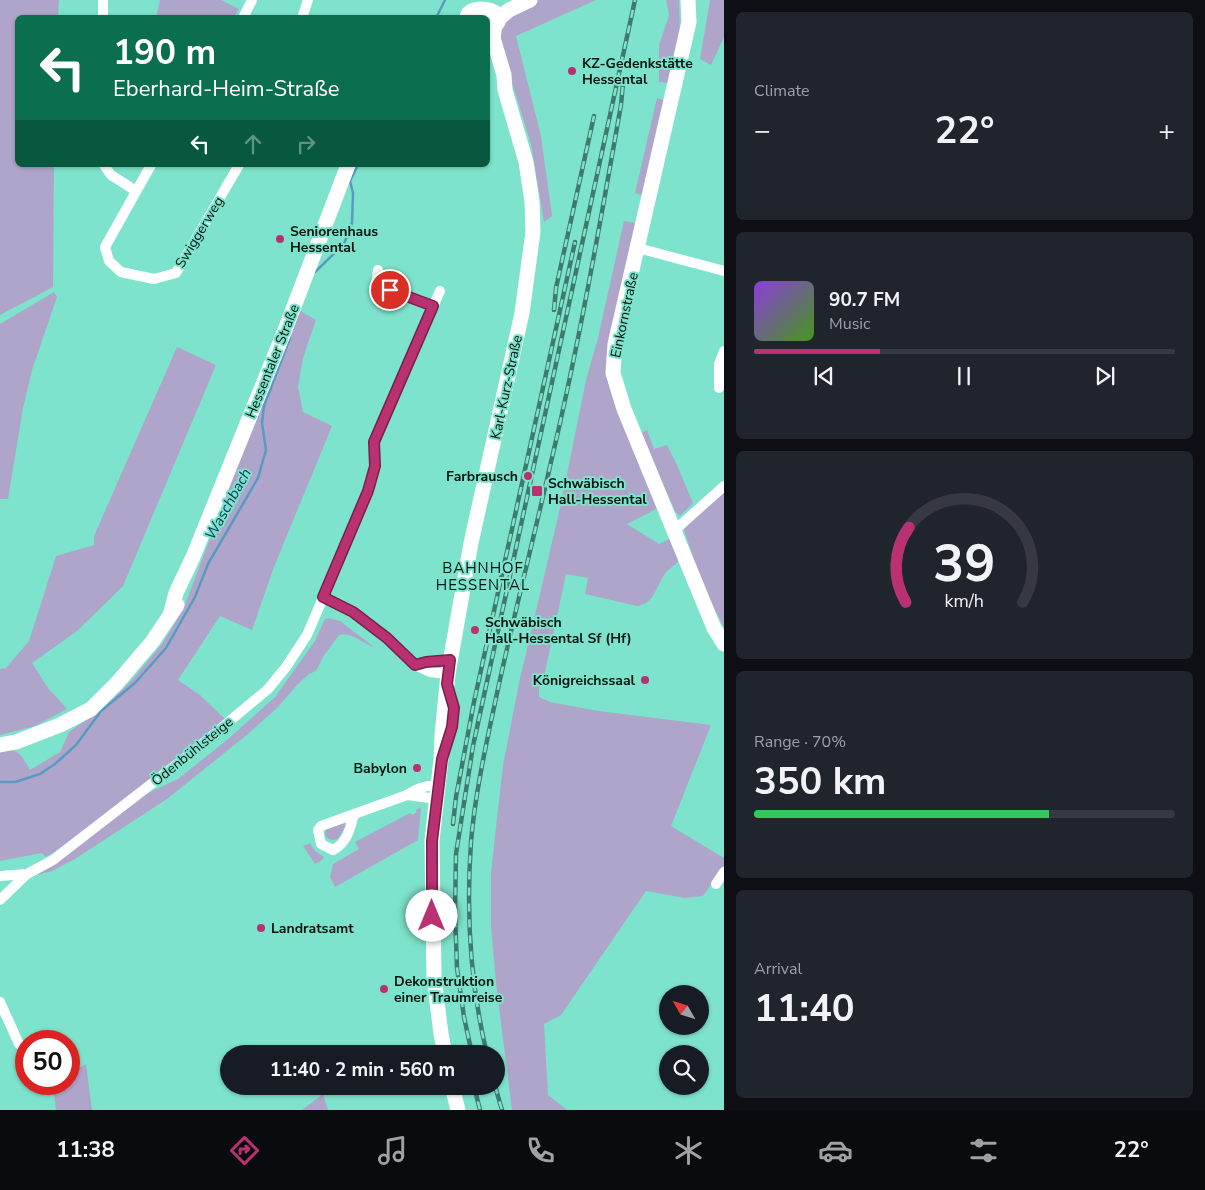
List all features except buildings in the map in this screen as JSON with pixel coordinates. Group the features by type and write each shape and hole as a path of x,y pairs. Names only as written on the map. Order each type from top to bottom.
{"main road":[{"path":"467,10 480,0 507,2 512,0"},
{"path":"493,25 509,10 530,0"},
{"name":"Einkornstraße","path":"688,0 690,22 615,344 613,373 624,409 714,628 724,644"},
{"name":"Karl-Kurz-Straße","path":"443,1045 434,977 432,841 442,759 442,734 448,673 471,543 522,313 533,232 532,201 526,162 505,90 504,75 493,38 493,25 497,10 489,2"},
{"name":"Karl-Kurz-Straße","path":"490,56 497,77 505,90"},
{"name":"Hessentaler Straße","path":"0,745 16,742 60,725 91,709 117,683 152,642 171,612 176,592 193,557 285,330 347,167"},
{"path":"454,1095 458,1110"}],"street":[{"path":"103,0 103,15"},
{"path":"244,15 252,0"},
{"path":"303,15 308,0"},
{"path":"105,167 111,175 136,191"},
{"name":"Swiggerweg","path":"150,167 105,247 109,261 121,272 154,279 176,273 238,167"},
{"path":"638,248 724,271"},
{"path":"378,270 376,284 433,306"},
{"name":"Ödenbühlsteige","path":"0,900 27,874 53,860 190,754 268,688 286,667 307,634 368,491 375,466 374,442 440,291"},
{"path":"719,388 719,364 724,351"},
{"path":"674,530 724,486"},
{"path":"323,597 353,612 387,638 415,665 426,662 448,673"},
{"path":"354,814 407,795 437,792"},
{"path":"716,884 724,872"},
{"name":"Ödenbühlsteige","path":"0,876 27,874"},
{"path":"0,1002 15,1035"}],"shaded area":[{"path":"0,0 59,0 58,15 15,15 15,167 54,167 53,287 0,315"},
{"path":"160,0 221,0 239,9 235,15 156,15"},
{"path":"538,0 596,0 516,36 541,136 552,216 544,222 531,144 510,76 497,42 500,29 513,12"},
{"path":"666,0 679,0 680,37 670,83 659,82 659,45 669,15"},
{"path":"710,0 724,0 724,37 711,65 700,59"},
{"path":"657,98 666,101 645,196 635,193"},
{"path":"624,221 639,224 608,362 660,507 627,524 659,544 672,538 679,561 666,573 651,598 643,605 637,606 585,594 588,578 566,574 542,686 539,686 539,697 550,702 598,711 711,725 671,826 724,858 724,866 703,896 685,898 646,891 561,1015 544,1024 548,1095 567,1110 512,1110 496,983 491,926 491,872 503,765 519,683 561,504 586,380 598,338"},
{"path":"54,292 57,297 32,370 23,408 8,499 0,499 0,324"},
{"path":"297,309 316,320 303,358 298,387 303,412 332,426 274,567 252,630 220,616 178,680 200,695 226,720 129,797 53,853 45,857 42,853 0,861 0,751 11,750 19,753 30,770 60,752 69,732 101,710 132,680 162,644 183,610"},
{"path":"177,347 216,365 123,586 77,631 32,663 48,688 67,709 35,726 0,735 0,669 6,668 29,641 56,556 94,545 94,536"},
{"path":"647,430 654,449 667,445 693,503 680,516 675,511 641,433"},
{"path":"724,490 724,627 710,601 696,567 684,529 691,520"},
{"path":"325,619 340,621 374,647 353,636 339,635 323,657 316,671 309,674 297,685 278,707 248,734 167,799 75,859 52,871 37,875 146,794 178,779 227,740 275,697 315,641"},
{"path":"421,807 418,840 335,887 330,877 333,864 359,849 355,842 410,813 412,815"},
{"path":"343,822 346,825 338,839 332,840 326,837 327,828"},
{"path":"310,843 315,851 324,857 315,864 303,846"},
{"path":"86,1064 92,1110 56,1110 54,1095 80,1095 80,1067"},
{"path":"322,1095 323,1095 328,1110 302,1110"}],"waterway":[{"name":"Waschbach","path":"438,15 445,0"},
{"name":"Waschbach","path":"315,272 344,244 352,223 353,193 350,181 357,167"},
{"name":"Waschbach","path":"0,782 15,782 40,774 55,764 76,745 101,711 135,683 166,648 195,597 208,564 258,478 266,450 262,423 264,406 290,338"}],"railway":[{"path":"470,1045 457,968 455,913 456,854 473,746 635,0"},
{"path":"485,1045 473,975 469,922 471,842 475,806 503,668 571,373 589,284 621,105 623,83"},
{"path":"554,310 556,288 594,116"},
{"path":"453,824 456,797 474,702 575,242"},
{"path":"476,1095 480,1110"},
{"path":"498,1095 502,1110"}],"place":[{"name":"KZ-Gedenkstätte Hessental","path":"572,71"},
{"name":"Seniorenhaus Hessental","path":"280,239"},
{"name":"Farbrausch","path":"528,476"},
{"name":"Schwäbisch Hall-Hessental","path":"537,491"},
{"name":"Schwäbisch Hall-Hessental Sf (Hf)","path":"475,630"},
{"name":"Königreichssaal","path":"645,680"},
{"name":"Babylon","path":"417,768"},
{"name":"Landratsamt","path":"261,928"},
{"name":"Dekonstruktion einer Traumreise","path":"384,989"}],"district":[{"name":"BAHNHOF HESSENTAL","path":"483,576"}],"route":[{"path":"390,290 433,306 374,442 375,466 368,491 323,597 353,612 387,638 415,665 437,660 450,660 447,684 454,708 452,727 442,759 432,841 432,916"}]}
